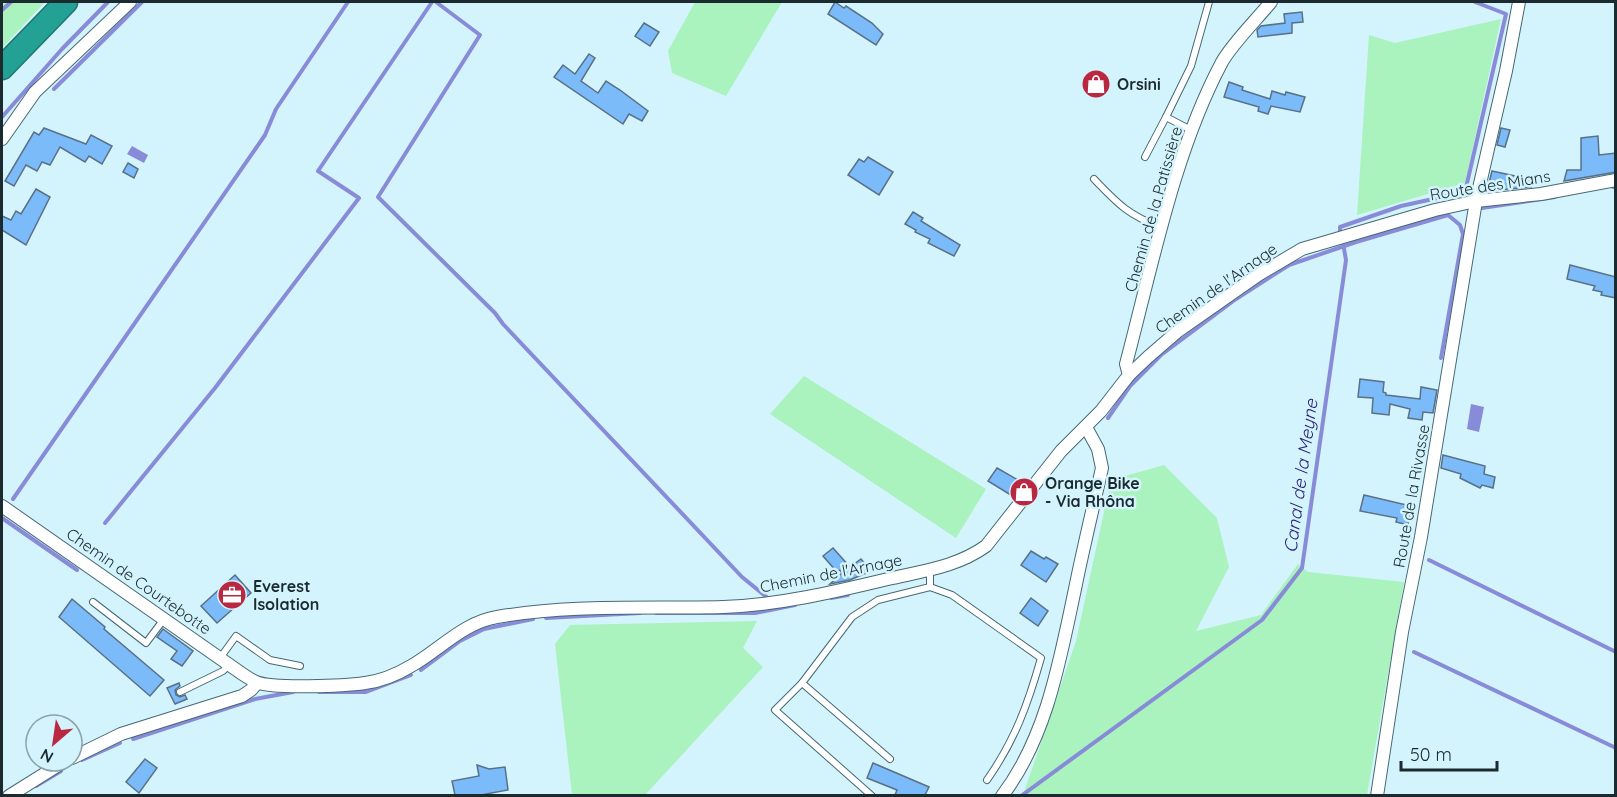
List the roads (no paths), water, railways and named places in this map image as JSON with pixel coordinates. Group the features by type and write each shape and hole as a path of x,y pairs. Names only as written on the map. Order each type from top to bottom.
{"highway":[{"path":"2,68 66,2"}],"street":[{"path":"2,139 35,92 130,2"},
{"name":"Chemin de la Patissière","path":"1129,375 1126,364 1162,227 1192,131 1223,61 1271,2"},
{"name":"Route de la Rivasse","path":"1377,795 1402,632 1422,537 1476,201 1506,71 1519,2"},
{"name":"Route des Mians","path":"1302,249 1435,210 1476,201 1531,196 1616,180"},
{"name":"Chemin de l'Arnage","path":"257,683 276,686 334,685 365,683 390,678 469,628 493,617 540,610 723,607 762,604 810,596 930,569 970,557 986,546 1061,450 1086,427 1129,375 1178,331 1258,274 1302,249"},
{"path":"1002,795 1010,786 1029,750 1059,669 1102,468 1098,449 1086,427"},
{"name":"Chemin de Courtebotte","path":"2,506 257,683"},
{"path":"84,752 121,734 242,696 257,683"},
{"path":"9,795 46,773"}],"lane":[{"path":"1145,157 1191,66 1209,2"},
{"path":"1166,117 1192,131"},
{"path":"1094,179 1121,207 1147,222 1162,227"},
{"path":"930,569 930,587"},
{"path":"872,795 775,710 802,682 852,617 878,600 930,587 952,595 1041,658 1028,705 1005,754 987,780"},
{"path":"93,602 147,643 164,618"},
{"path":"180,692 223,671 236,636 270,660 300,666"},
{"path":"802,682 891,759"}],"water":[{"path":"132,146 148,155 144,163 127,154"},
{"path":"1471,404 1484,407 1479,432 1467,429"}],"waterway":[{"path":"2,10 11,2"},
{"path":"2,117 62,49 108,2"},
{"path":"54,89 142,2"},
{"path":"13,499 265,135 276,109 348,2"},
{"path":"105,523 215,388 359,198 318,171 432,2"},
{"path":"436,2 480,35 378,197 495,313 742,577 769,599"},
{"name":"Canal de la Meyne","path":"1340,232 1340,227 1401,206 1465,192 1506,14 1475,2"},
{"path":"1482,208 1555,197"},
{"path":"1108,418 1130,386 1161,355 1236,299 1289,265 1356,242 1448,215 1460,225 1463,234 1441,358"},
{"name":"Canal de la Meyne","path":"1021,796 1262,620 1302,568 1346,260 1343,243"},
{"path":"2,518 77,570"},
{"path":"1429,560 1616,652"},
{"path":"831,598 848,595"},
{"path":"656,613 755,613 795,605"},
{"path":"546,618 640,613"},
{"path":"421,670 460,641 484,629 533,619"},
{"path":"1414,652 1616,748"},
{"path":"319,692 366,692 411,675"},
{"path":"133,739 255,699 293,692"},
{"path":"84,759 120,743"},
{"path":"36,786 58,773"}],"place":[{"name":"Orsini","path":"1096,84"},
{"name":"Orange Bike - Via Rhôna","path":"1024,492"},
{"name":"Everest Isolation","path":"232,595"}]}
